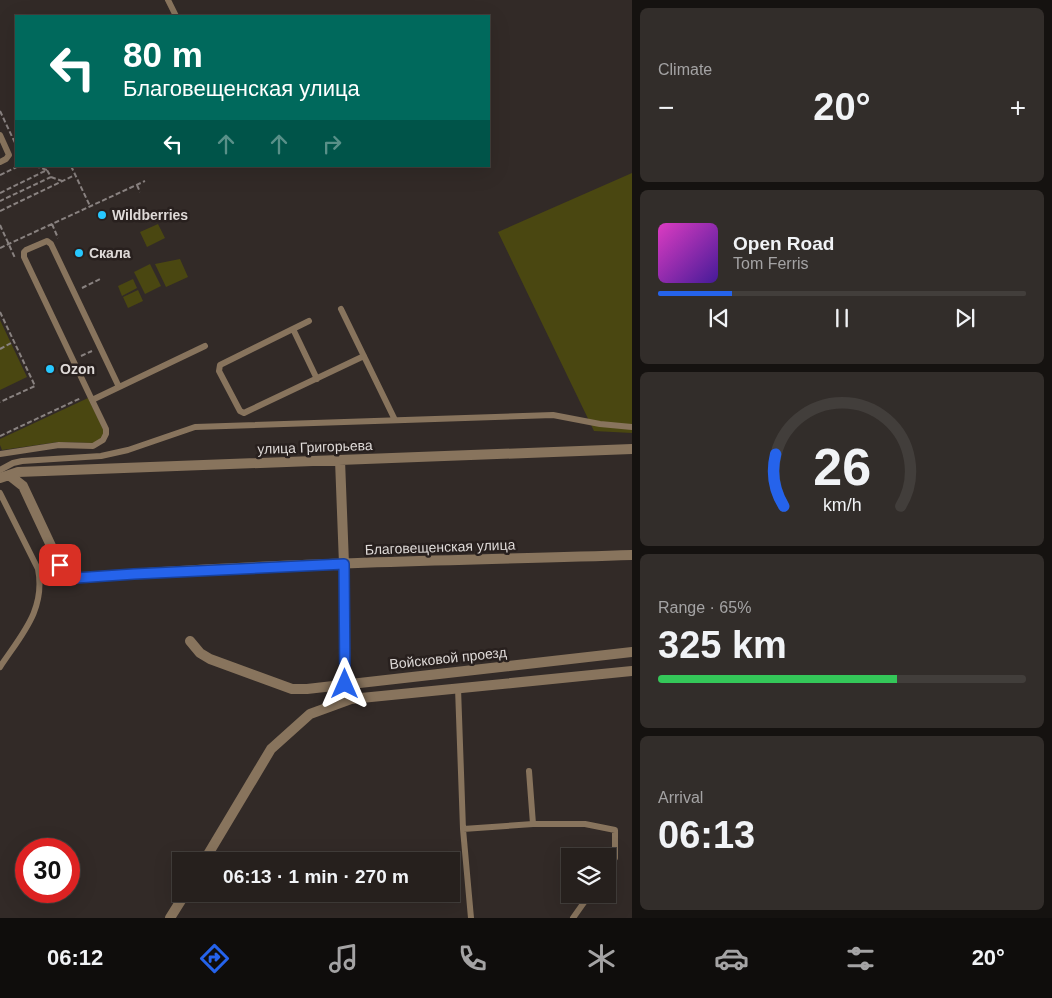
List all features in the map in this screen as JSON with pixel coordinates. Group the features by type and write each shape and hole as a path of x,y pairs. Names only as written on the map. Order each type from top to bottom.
{"street":[{"name":"улица Григорьева","path":"3,475 18,472 632,449"},
{"path":"340,460 344,564 345,684"},
{"name":"Благовещенская улица","path":"3,475 23,486 60,565 69,576 76,578 344,564 632,555"},
{"name":"Войсковой проезд","path":"190,641 200,653 210,659 292,689 307,689 632,652"},
{"path":"209,852 271,748 310,714 351,700 632,671"},
{"path":"170,918 179,902"}],"lane":[{"path":"168,0 176,15"},
{"path":"0,135 9,155 0,162"},
{"path":"0,454 59,445 93,446 98,444 106,434 106,429 24,257 26,250 47,241 51,244 119,387"},
{"path":"342,309 394,420"},
{"path":"309,321 220,365 219,370 237,408 244,412 364,356"},
{"path":"293,329 317,379"},
{"path":"92,400 205,346"},
{"path":"3,475 13,463 101,456 195,427 553,416 632,427"},
{"path":"0,493 38,569 40,579 38,604 31,620 0,667"},
{"path":"458,688 463,829 471,918"},
{"path":"529,771 533,824"},
{"path":"463,829 533,824 585,824 615,830 615,848"},
{"path":"573,918 584,903"}],"path":[{"path":"0,111 15,143"},
{"path":"0,170 1,175 17,167"},
{"path":"38,167 47,170 51,177 62,181"},
{"path":"71,167 90,206"},
{"path":"0,193 47,170"},
{"path":"0,210 75,175"},
{"path":"0,201 51,177"},
{"path":"0,248 145,181"},
{"path":"137,185 140,192"},
{"path":"82,288 102,278"},
{"path":"0,312 35,386 0,402"},
{"path":"0,349 14,342"},
{"path":"59,367 100,347"},
{"path":"32,379 36,377"},
{"path":"0,436 65,406"}],"shaded area":[{"path":"632,173 632,433 594,431 498,232"},
{"path":"158,224 165,238 147,247 140,232"},
{"path":"180,259 188,277 166,287 155,264"},
{"path":"150,264 161,286 145,294 134,272"},
{"path":"133,279 137,288 122,296 118,286"},
{"path":"138,290 143,301 128,308 123,297"},
{"path":"0,320 27,377 0,390"},
{"path":"88,398 103,429 103,436 95,443 58,442 2,450 0,439"}],"place":[{"name":"Wildberries","path":"102,215"},
{"name":"Скала","path":"79,253"},
{"name":"Ozon","path":"50,369"}],"route":[{"path":"60,565 69,576 76,578 344,564 345,684"}]}
